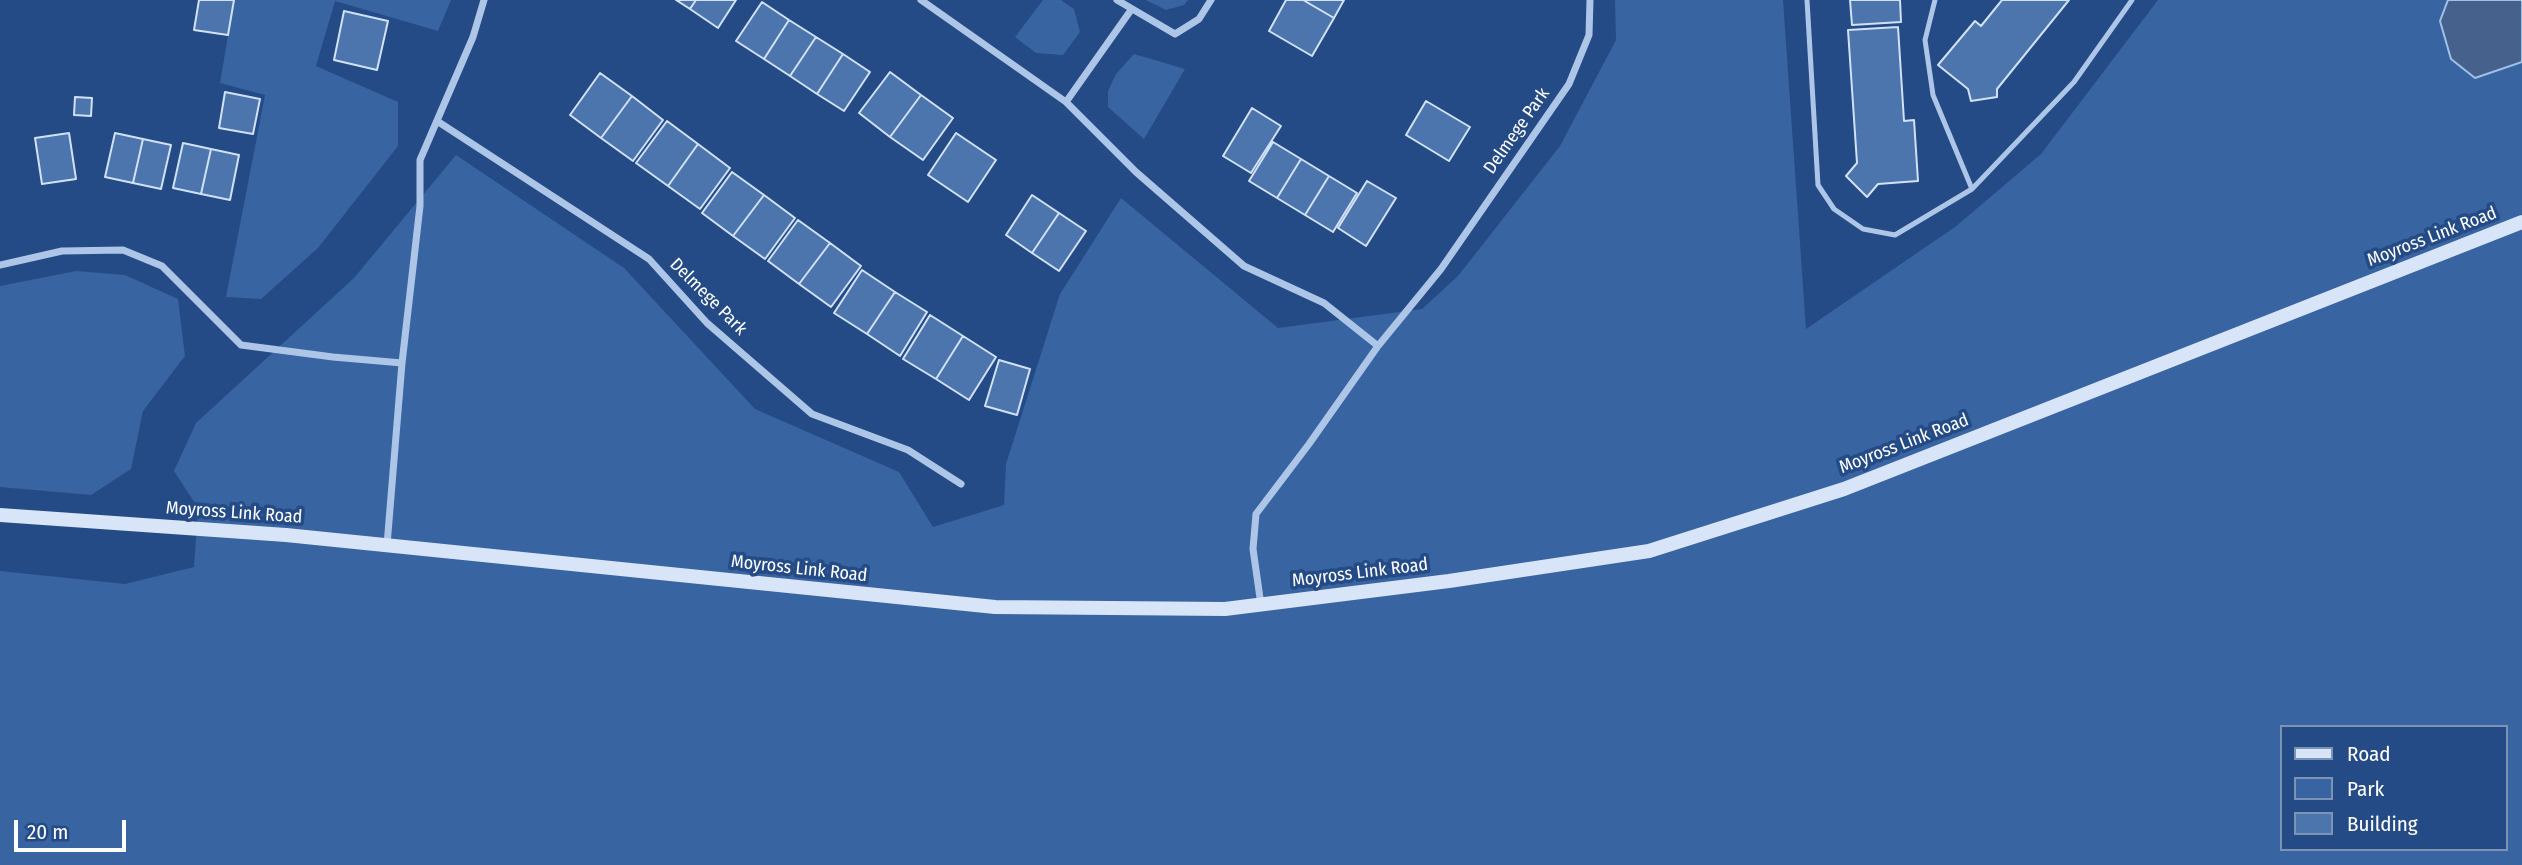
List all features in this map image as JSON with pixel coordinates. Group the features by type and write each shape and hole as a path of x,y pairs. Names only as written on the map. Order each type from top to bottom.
{"street":[{"path":"387,545 402,363 420,206 420,160 473,37 484,0"},
{"path":"921,0 1066,102 1136,172 1244,265 1324,303 1378,346"},
{"path":"1117,0 1175,34 1199,19 1211,0"},
{"name":"Delmege Park","path":"1261,605 1253,549 1256,514 1378,346 1441,269 1569,84 1589,35 1590,0"},
{"path":"1066,102 1131,10"},
{"name":"Delmege Park","path":"437,121 649,259 707,323 812,414 908,450 961,484"},
{"name":"Moyross Link Road","path":"0,515 286,535 995,607 1225,609 1261,605 1449,581 1649,551 1844,489 2522,222"},
{"path":"0,265 62,251 123,250 162,266 240,345 402,363"}],"lane":[{"path":"1807,0 1818,185 1834,209 1863,229 1895,235 1972,189 2074,82 2132,0"},
{"path":"1935,0 1925,40 1933,95 1972,189"}],"green space":[{"path":"234,0 451,0 438,31 335,1 316,66 398,102 398,146 318,248 261,299 226,297 265,95 220,83"},
{"path":"1043,0 1061,0 1074,9 1080,32 1063,55 1036,53 1015,37"},
{"path":"1146,0 1188,0 1184,5 1166,10"},
{"path":"1615,0 1783,0 1806,329 1955,227 2041,154 2158,0 2522,0 2522,865 0,865 0,571 125,584 194,567 198,508 174,471 196,423 354,278 456,155 624,268 755,409 899,472 933,527 1004,505 1006,464 1060,294 1121,198 1278,328 1422,309 1458,276 1560,146 1616,40"},
{"path":"1134,54 1185,69 1144,139 1108,107 1108,91 1116,74"},
{"path":"76,271 125,275 178,299 185,356 143,411 131,469 91,495 0,487 0,286"}],"shaded area":[{"path":"2448,0 2522,0 2522,62 2475,78 2451,59 2440,21"}],"building":[{"path":"199,0 234,0 228,35 194,30"},
{"path":"676,0 696,0 690,9"},
{"path":"696,0 736,0 718,28 690,9"},
{"path":"1286,0 1303,0 1334,18 1312,56 1269,31"},
{"path":"1303,0 1344,0 1334,18"},
{"path":"1850,0 1900,0 1901,22 1852,25"},
{"path":"2002,0 2069,0 1997,89 1997,97 1971,101 1968,89 1938,65 1975,21 1981,26"},
{"path":"762,2 789,20 764,59 736,41"},
{"path":"344,11 388,21 377,70 334,60"},
{"path":"789,20 816,37 790,76 764,59"},
{"path":"1898,27 1904,121 1914,120 1918,181 1878,184 1867,197 1846,176 1857,163 1848,30"},
{"path":"816,37 843,54 817,94 790,76"},
{"path":"843,54 870,72 844,111 817,94"},
{"path":"890,72 921,95 890,137 859,113"},
{"path":"600,73 632,96 601,138 570,115"},
{"path":"225,92 260,99 253,134 219,128"},
{"path":"921,95 953,118 923,160 890,137"},
{"path":"632,96 663,120 633,161 601,138"},
{"path":"75,97 92,98 91,116 74,115"},
{"path":"1426,101 1470,127 1449,161 1406,135"},
{"path":"1252,108 1281,126 1251,173 1223,156"},
{"path":"667,121 698,144 668,186 636,163"},
{"path":"69,133 76,179 42,184 35,138"},
{"path":"115,133 143,139 133,183 105,177"},
{"path":"956,133 996,160 968,202 928,175"},
{"path":"143,139 171,145 161,189 133,183"},
{"path":"1273,142 1301,159 1277,198 1249,181"},
{"path":"183,143 211,149 201,194 173,188"},
{"path":"698,144 730,168 700,209 668,186"},
{"path":"211,149 239,155 230,200 201,194"},
{"path":"1301,159 1329,176 1305,215 1277,198"},
{"path":"732,172 764,195 733,236 702,213"},
{"path":"1329,176 1357,193 1333,232 1305,215"},
{"path":"1367,181 1396,198 1366,246 1338,228"},
{"path":"764,195 795,218 765,259 733,236"},
{"path":"1032,195 1059,213 1032,253 1006,235"},
{"path":"1059,213 1086,231 1059,271 1032,253"},
{"path":"798,220 830,243 799,284 768,261"},
{"path":"830,243 861,266 831,307 799,284"},
{"path":"862,270 895,292 867,334 834,313"},
{"path":"895,292 927,312 900,356 867,334"},
{"path":"930,315 963,336 936,379 903,359"},
{"path":"963,336 996,357 969,400 936,379"},
{"path":"999,360 1030,369 1017,415 985,406"}]}
